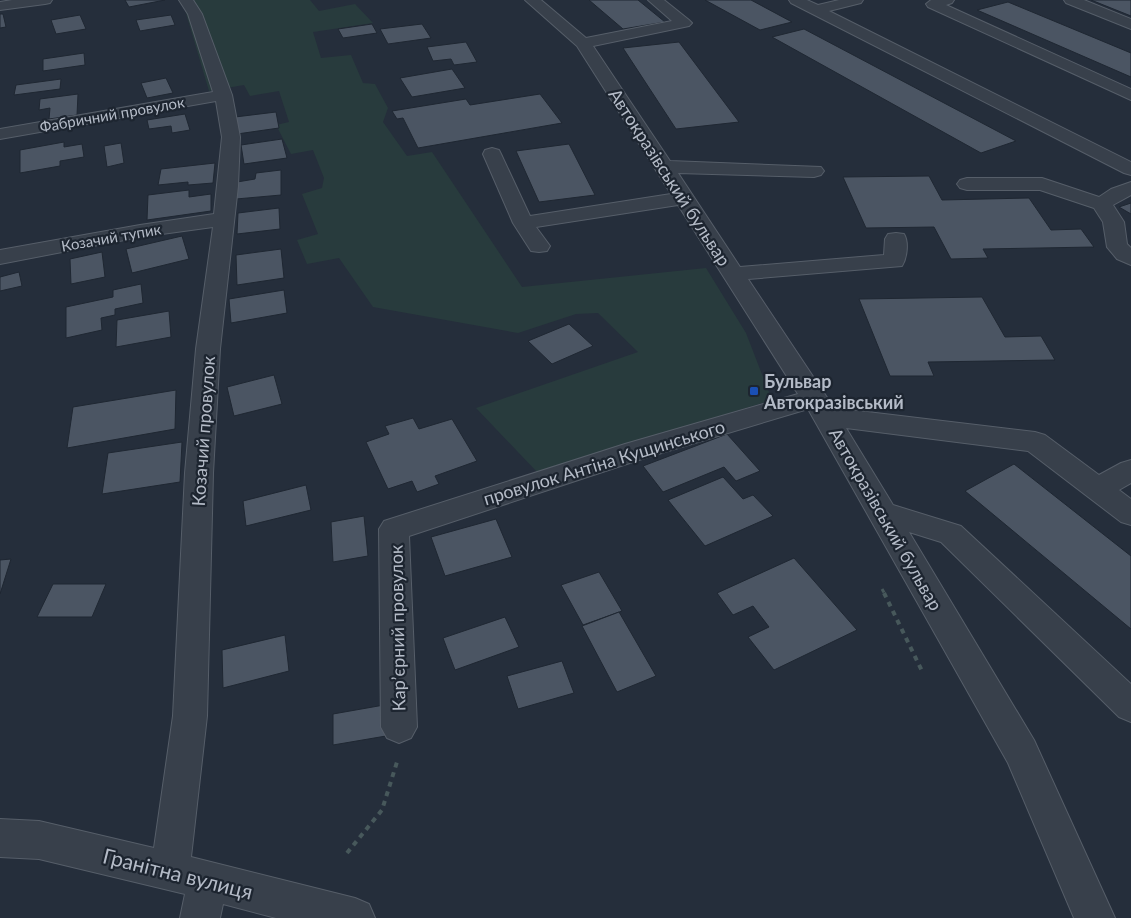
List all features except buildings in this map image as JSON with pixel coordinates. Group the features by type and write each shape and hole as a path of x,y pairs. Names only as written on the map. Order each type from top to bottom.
{"street":[{"path":"0,6 45,0"},
{"name":"Козачий провулок","path":"170,871 190,716 199,473 208,349 231,137 223,95 195,14 186,0"},
{"name":"Автокразівський бульвар","path":"532,0 583,43 820,407 1021,752 1095,918"},
{"path":"583,43 684,23 655,0"},
{"path":"796,0 1131,169"},
{"path":"816,10 856,0"},
{"path":"947,0 933,4 1131,95"},
{"path":"1070,0 1131,24"},
{"name":"Фабричний провулок","path":"0,134 223,95"},
{"path":"492,154 523,223 539,246"},
{"path":"664,166 814,171"},
{"path":"967,184 1042,184 1102,204 1114,223 1114,240 1122,253 1131,258"},
{"path":"1102,204 1118,193 1131,188"},
{"path":"523,223 684,198"},
{"name":"Козачий тупик","path":"0,256 140,231 223,219"},
{"path":"733,274 894,261 896,239"},
{"path":"820,407 1035,442 1131,514"},
{"name":"провулок Антіна Кущинського","path":"394,529 635,451 820,407"},
{"path":"1097,489 1131,470"},
{"path":"882,513 951,534 1131,706"},
{"name":"Карʼєрний провулок","path":"394,529 399,727"},
{"name":"Гранітна вулиця","path":"0,838 39,840 208,880 355,918"},
{"path":"200,918 208,880"}],"path":[{"path":"882,589 922,671"},
{"path":"347,853 382,810 396,767 399,727"}],"shaded area":[{"path":"180,0 310,0 319,11 355,4 373,23 313,32 321,58 351,55 363,83 375,84 388,108 383,122 407,156 432,152 522,287 706,268 746,333 772,400 537,472 476,408 638,352 598,313 576,314 518,333 373,307 339,258 307,264 297,240 318,234 302,194 322,188 324,178 313,150 291,154 276,125 289,122 279,91 250,96 244,85 209,91 185,10"}],"place":[{"name":"Бульвар Автокразівський","path":"754,391"}]}
